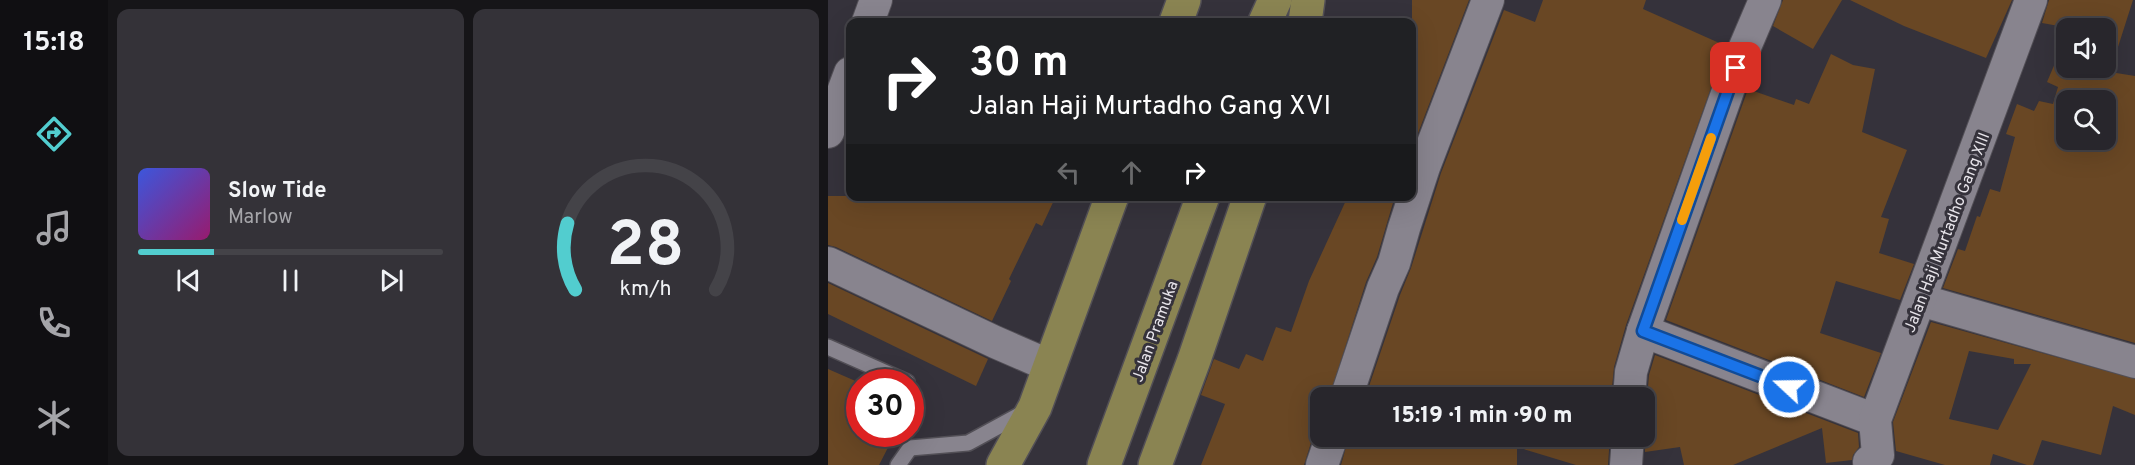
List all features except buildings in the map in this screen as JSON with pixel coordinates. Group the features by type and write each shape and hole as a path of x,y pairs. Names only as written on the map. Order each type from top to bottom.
{"main road":[{"path":"1177,18 1184,0"},
{"path":"1267,18 1275,0"},
{"path":"1306,18 1308,0"},
{"path":"1004,465 1035,407 1110,201"},
{"name":"Jalan Pramuka","path":"1104,465 1201,201"},
{"path":"1155,465 1248,201"},
{"path":"1029,465 1035,407"}],"street":[{"path":"869,18 876,0"},
{"path":"1416,191 1488,0"},
{"path":"1630,387 1631,372 1652,335 1736,68 1765,0"},
{"name":"Jalan Haji Murtadho Gang XIII","path":"1869,462 1878,455 1875,420 2031,0"},
{"path":"828,132 846,84"},
{"path":"1350,387 1383,288 1394,263 1413,201"},
{"path":"828,263 1050,366"},
{"path":"1920,300 2135,362"},
{"path":"1652,335 1875,420"},
{"path":"1322,465 1328,447"},
{"path":"1626,465 1627,447"}],"lane":[{"path":"828,347 878,369"},
{"path":"898,465 910,448 968,443 1035,407"}],"slow traffic":[{"path":"1682,220 1711,138"}],"route":[{"path":"1736,68 1643,331 1789,387"}]}
